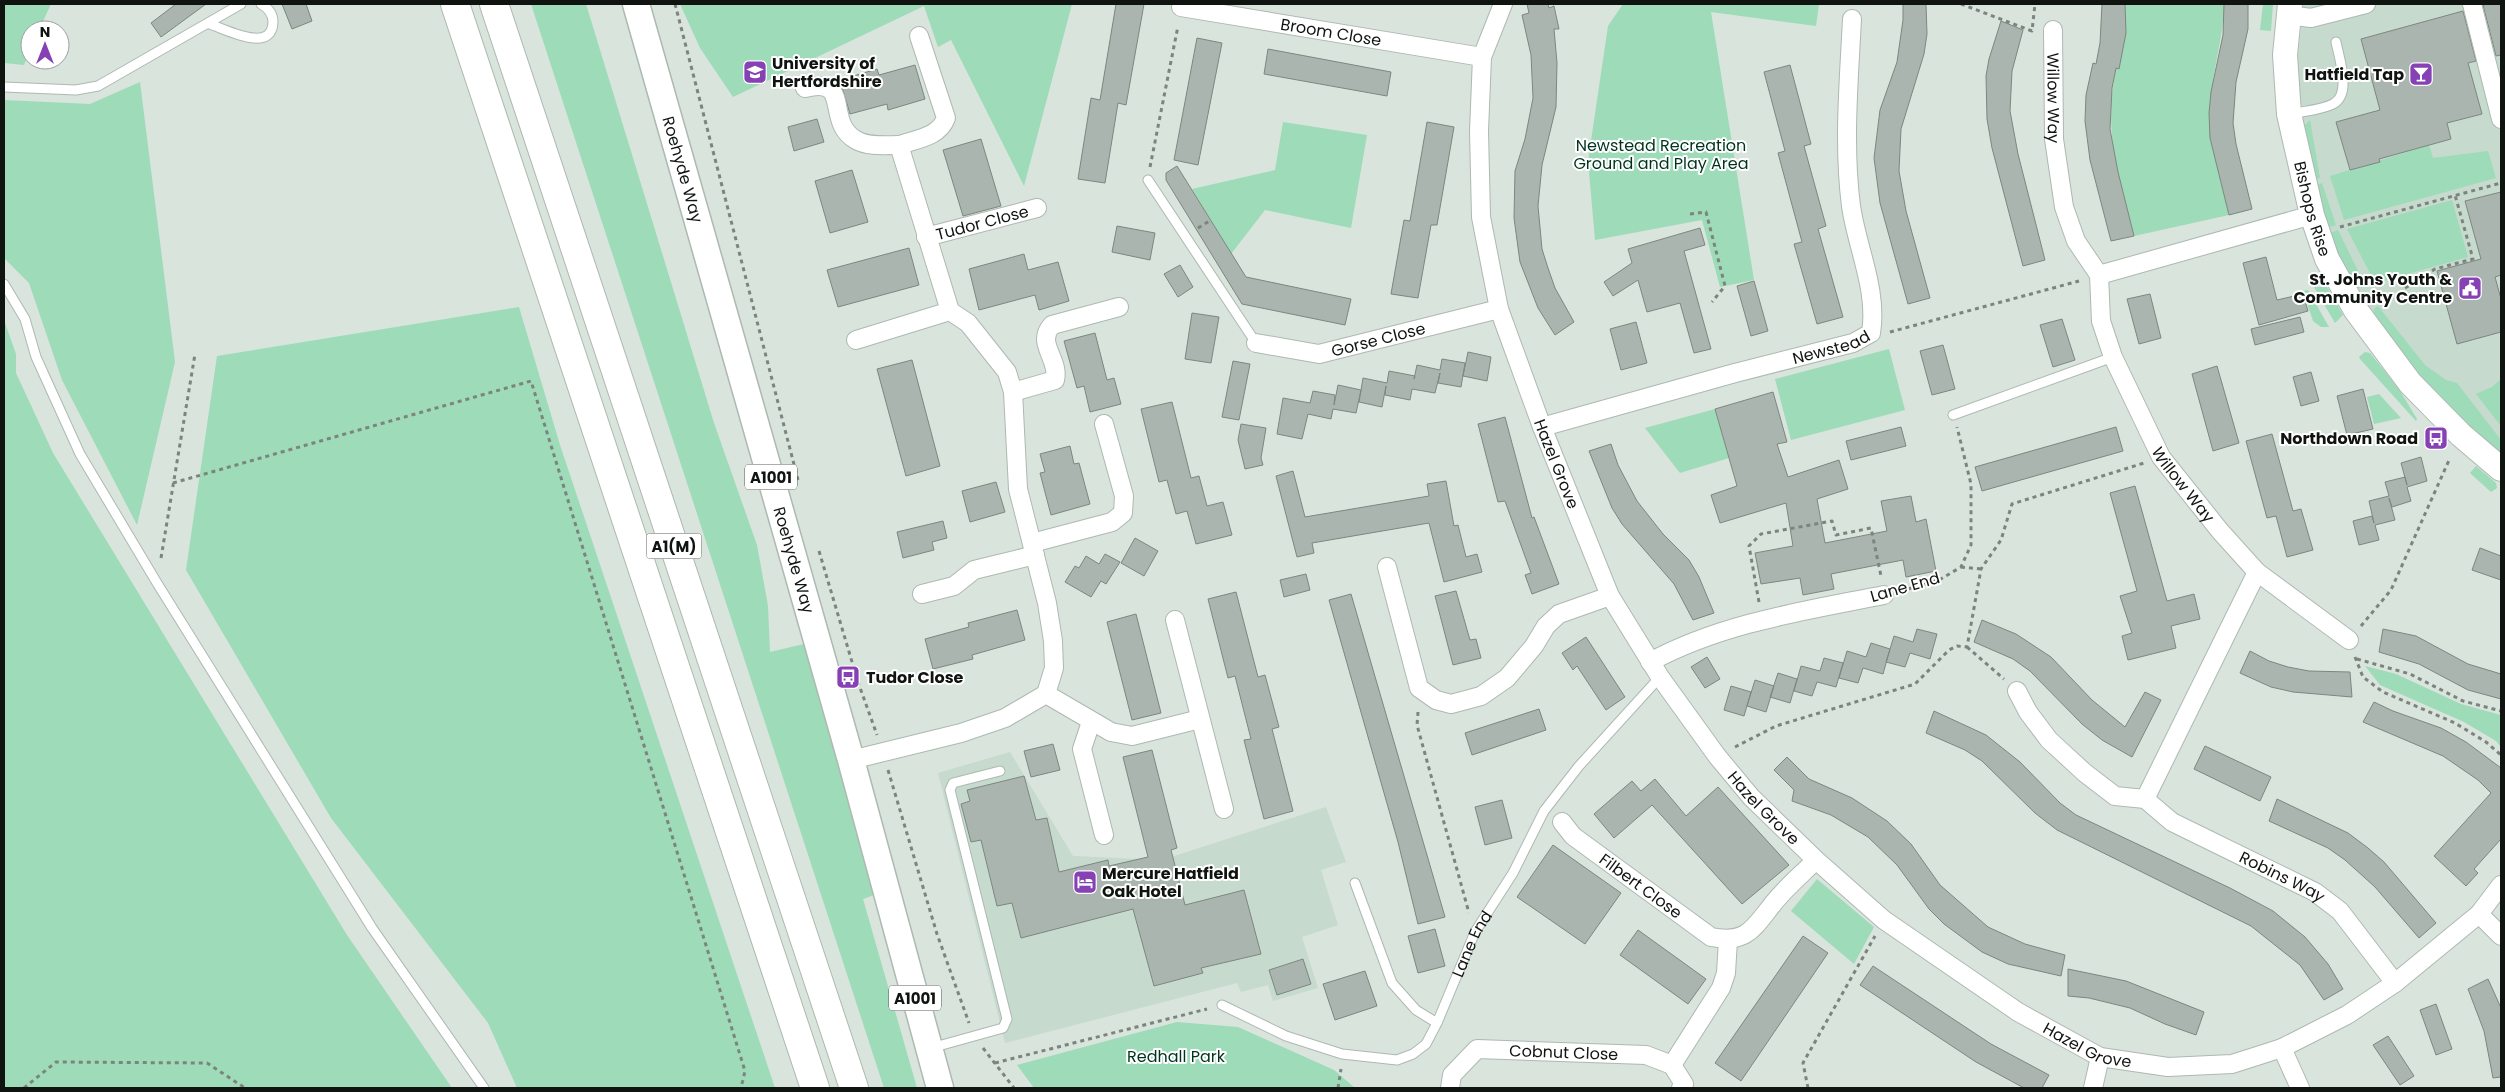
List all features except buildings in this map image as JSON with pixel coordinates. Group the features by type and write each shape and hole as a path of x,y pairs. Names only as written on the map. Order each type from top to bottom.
{"highway":[{"name":"A1(M)","path":"455,4 815,1088"},
{"name":"A1(M)","path":"494,4 854,1088"}],"main road":[{"name":"Roehyde Way","path":"636,4 851,760 940,1088"}],"street":[{"name":"Hazel Grove","path":"1503,4 1482,58 1479,131 1481,217 1499,309 1542,427 1610,596 1650,662 1717,756 1751,797 1816,860 1884,920 2018,1012 2100,1057 2168,1067 2232,1064 2282,1048 2347,1015 2395,983 2480,914 2501,885"},
{"path":"2289,10 2311,18 2344,6 2366,4"},
{"path":"2472,4 2501,119"},
{"name":"Broom Close","path":"1181,7 1482,58"},
{"name":"Bishops Rise","path":"2289,10 2284,55 2289,114 2315,224 2327,259 2355,309 2410,384 2501,470"},
{"name":"Newstead","path":"1542,427 1735,373 1854,343 1872,333 1874,313 1851,206 1847,152 1852,19"},
{"name":"Willow Way","path":"2053,30 2054,139 2064,207 2076,241 2099,275 2101,321 2113,357 2161,457 2220,531 2257,572 2349,640"},
{"path":"805,88 820,84 828,86 834,94 840,122 845,132 858,141 872,144 899,144 936,133 943,126 946,118 919,36"},
{"name":"Tudor Close","path":"899,144 950,311"},
{"name":"Tudor Close","path":"926,237 1037,208"},
{"path":"2099,275 2315,224"},
{"path":"1013,392 1055,380 1056,368 1045,338 1046,331 1052,325 1119,307"},
{"name":"Gorse Close","path":"1256,343 1319,354 1499,309"},
{"path":"851,760 961,734 1005,718 1046,694 1054,668 1053,641 1047,602 1018,489 1013,392 1007,372 968,323 950,311 856,340"},
{"path":"922,594 954,586 974,570 1112,522 1123,513 1124,496 1104,424"},
{"path":"1387,567 1420,688 1436,700 1451,704 1481,696 1507,678 1534,646 1546,626 1559,614 1610,596"},
{"path":"2017,691 2028,712 2049,740 2085,773 2115,796 2145,799 2257,572"},
{"name":"Lane End","path":"1650,662 1676,648 1762,620 1884,595"},
{"path":"1175,620 1224,809"},
{"path":"1046,694 1111,732 1132,736 1200,719"},
{"path":"1091,722 1082,749 1104,835"},
{"name":"Robins Way","path":"2145,799 2172,822 2315,892 2340,912 2395,983"},
{"name":"Filbert Close","path":"1562,822 1572,836 1711,936 1728,940"},
{"path":"1681,1088 1684,1084 1672,1064 1721,988 1726,973 1728,940 1751,931 1764,918 1771,906 1816,860"},
{"path":"2480,914 2501,936"},
{"path":"2282,1048 2300,1088"},
{"name":"Cobnut Close","path":"1450,1088 1452,1075 1477,1049 1646,1056 1672,1064"},
{"path":"2093,1088 2100,1057"}],"lane":[{"path":"4,87 76,90 98,86 120,76 241,4"},
{"path":"209,24 247,38 259,39 268,34 273,24 272,15 267,7 260,4"},
{"path":"2289,114 2333,104 2342,94 2343,82 2336,42"},
{"path":"1148,180 1256,343"},
{"path":"4,284 25,319 36,357 80,454 157,583 372,928 484,1088"},
{"path":"1952,415 2113,357"},
{"name":"Lane End","path":"1222,1005 1286,1036 1342,1054 1397,1060 1413,1054 1426,1044 1438,1023 1475,932 1513,873 1544,811 1579,766 1660,677"},
{"path":"928,1049 1003,1028 1007,1019 950,790 953,783 1000,771"},
{"path":"1355,883 1392,983 1416,1010 1438,1023"}],"path":[{"path":"675,4 800,486"},
{"path":"1961,4 2032,31 2035,4"},
{"path":"1148,180 1181,7"},
{"path":"2315,224 2455,195 2501,183"},
{"path":"2405,288 2435,269 2473,259 2455,195"},
{"path":"1690,214 1706,212 1725,286 1712,302"},
{"path":"1872,333 1891,332 2099,275"},
{"path":"157,583 195,354"},
{"path":"174,483 530,381 745,1071 741,1088"},
{"name":"Lane End","path":"1884,595 1939,580 1961,567 1971,544 1971,484 1952,415"},
{"path":"1967,647 1981,569 2001,540 2012,504 2161,457"},
{"path":"2349,640 2392,590 2450,458"},
{"path":"1762,620 1749,546 1761,534 1832,521 1836,535 1871,528 1884,595"},
{"path":"816,543 858,682 883,752 937,934 974,1037 1014,1088"},
{"path":"1961,567 1981,569"},
{"path":"1717,756 1776,726 1915,684 1949,650 1957,646 1967,647 2017,691"},
{"path":"2501,711 2463,701 2410,674 2356,658 2363,677 2383,692 2455,722 2486,742 2501,755"},
{"path":"1420,688 1417,725 1475,932"},
{"path":"1808,1088 1804,1064 1884,920"},
{"path":"995,1064 1222,1005"},
{"path":"24,1088 56,1062 207,1064 244,1088"}],"shaded area":[{"path":"2304,4 2501,4 2501,458 2432,396 2377,328 2324,228 2294,88"},
{"path":"1010,752 1073,856 1162,860 1326,807 1346,862 1321,870 1338,925 1302,937 1318,988 1273,1001 1268,985 1241,992 1237,983 1005,1043 938,773"}],"green space":[{"path":"4,4 51,4 44,20 20,20 20,65 4,63"},
{"path":"531,4 586,4 714,423 757,545 768,606 770,652 804,644 874,895 863,899 917,1088 884,1088"},
{"path":"680,4 1072,4 1024,186 951,40 938,47 924,6 733,97 700,48"},
{"name":"Newstead Recreation Ground and Play Area","path":"1623,4 1819,4 1816,26 1711,12 1754,280 1720,287 1702,220 1595,240 1588,161 1608,26"},
{"path":"2125,4 2224,4 2222,29 2213,77 2211,117 2216,159 2229,215 2134,236 2114,153 2111,113 2112,91 2116,68 2119,69 2125,24"},
{"path":"2263,4 2273,4 2271,31 2260,30"},
{"path":"140,82 175,362 137,525 62,380 29,283 4,258 4,100 90,104"},
{"path":"2310,120 2320,178 2310,181 2302,128"},
{"path":"1283,122 1367,135 1351,228 1265,210 1231,254 1192,189 1275,170"},
{"path":"2429,145 2433,158 2488,151 2496,178 2344,220 2330,176"},
{"path":"2322,183 2336,225 2326,228 2313,187"},
{"path":"2452,200 2468,257 2375,283 2347,229"},
{"path":"2338,230 2365,285 2356,290 2328,234"},
{"path":"2314,287 2327,287 2343,315 2335,323"},
{"path":"2308,290 2329,327 2321,327 2313,321 2303,291"},
{"path":"2378,306 2425,365 2446,380 2457,383 2501,440 2501,455 2466,423 2416,372 2373,315 2374,309"},
{"path":"519,307 560,445 775,1088 517,1088 488,1023 331,818 186,570 217,356"},
{"path":"4,320 16,354 16,373 53,453 347,935 452,1088 4,1088"},
{"path":"1889,349 1905,410 1791,440 1775,379"},
{"path":"2365,352 2370,353 2399,389 2417,419 2416,421 2360,359 2359,357"},
{"path":"2501,379 2501,426 2476,394 2492,387"},
{"path":"2379,394 2401,418 2374,424 2367,397"},
{"path":"1715,409 1729,458 1680,473 1645,428"},
{"path":"2476,466 2496,483 2497,488 2491,492 2470,473"},
{"path":"2365,666 2396,674 2461,704 2501,715 2501,747 2496,741 2464,722 2380,685"},
{"path":"1817,879 1874,927 1854,964 1791,911"},
{"name":"Redhall Park","path":"1177,1022 1238,1027 1334,1070 1355,1088 1034,1088 1017,1065"}],"place":[{"name":"University of Hertfordshire","path":"755,72"},
{"name":"Hatfield Tap","path":"2421,74"},
{"name":"St. Johns Youth & Community Centre","path":"2470,288"},
{"name":"Northdown Road","path":"2436,438"},
{"name":"Tudor Close","path":"848,677"},
{"name":"Mercure Hatfield Oak Hotel","path":"1085,882"}]}
